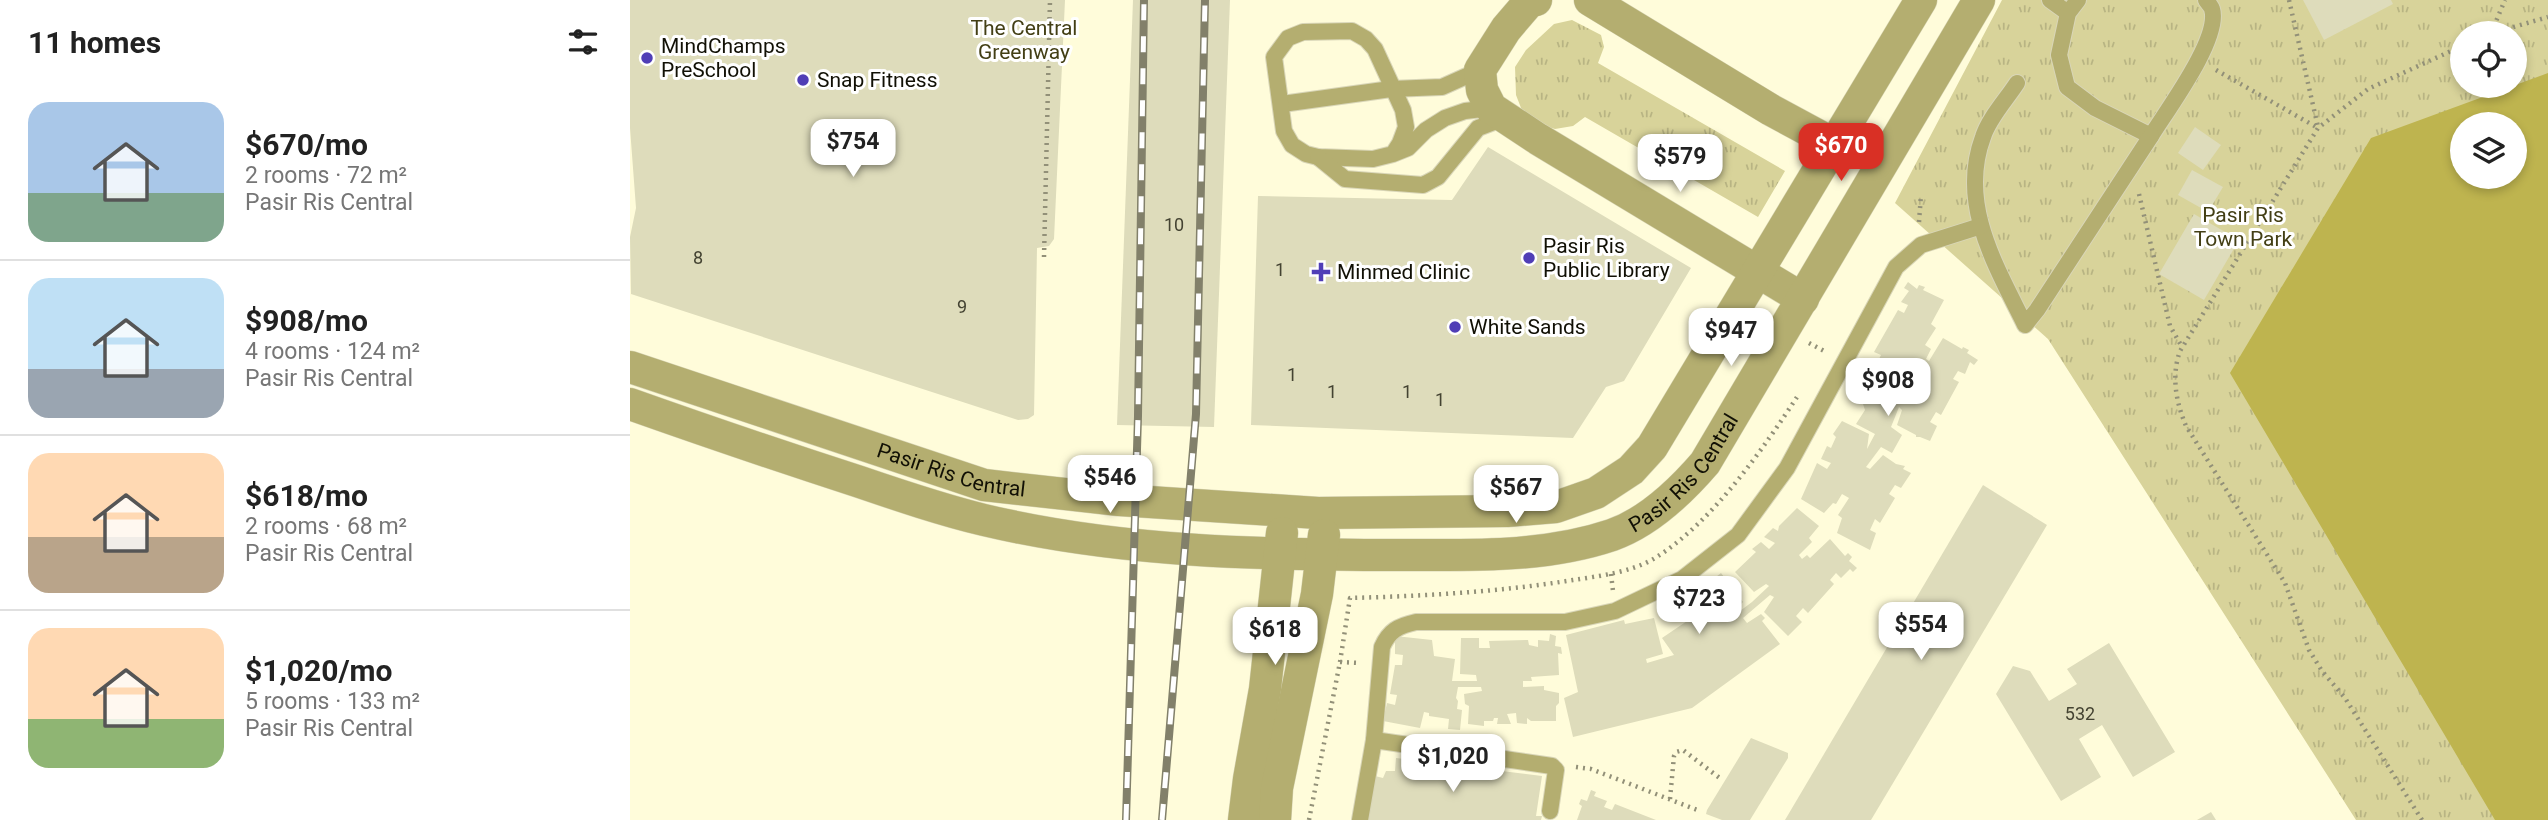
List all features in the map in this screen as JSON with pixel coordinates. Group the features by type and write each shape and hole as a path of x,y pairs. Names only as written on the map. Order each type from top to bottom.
{"street":[{"path":"1536,0 1529,2 1506,29 1480,70 1482,90 1498,113 1803,299"},
{"path":"1590,0 1771,110 1834,144"},
{"name":"Pasir Ris Central","path":"630,367 984,485 1119,500 1328,513 1507,511 1556,507 1596,492 1631,471 1653,447 1921,0"},
{"name":"Pasir Ris Central","path":"630,404 779,456 981,520 1099,541 1280,554 1484,555 1569,547 1615,534 1653,513 1705,463 1979,0"},
{"path":"1244,820 1265,689 1285,511"},
{"path":"1275,820 1276,788 1317,594 1328,513"}],"lane":[{"path":"2050,0 2073,7 2059,55 2067,87 2095,108 2151,136"},
{"path":"2017,83 1983,135 1974,168 1977,213 1987,246 2025,325 2132,166 2208,45 2212,9 2206,0"},
{"path":"1393,154 1406,127 1402,110 1375,49 1366,39 1352,31 1303,32 1288,38 1275,57 1284,131 1292,145 1306,154 1373,159 1393,154 1408,148 1426,130 1445,118 1465,111 1498,113"},
{"path":"1282,104 1391,89 1442,86 1480,70"},
{"path":"1318,157 1345,179 1423,185 1437,177 1478,128 1498,113"},
{"path":"1360,820 1374,740 1382,647 1388,633 1416,622 1566,622 1615,611 1682,579 1738,535 1787,468 1896,267 1921,245 1981,226"},
{"path":"1374,740 1555,767 1550,811"}],"path":[{"path":"1044,257 1051,0"},
{"path":"2290,0 2318,128"},
{"path":"2497,21 2505,0"},
{"path":"2527,23 2548,17"},
{"path":"2422,820 2345,698 2322,671 2309,650 2285,583 2186,426 2176,390 2175,370 2182,347 2318,128 2368,89 2450,51"},
{"path":"2199,60 2318,128"},
{"path":"2132,166 2168,320 2182,347"},
{"path":"1822,361 1826,352"},
{"path":"1760,452 1806,384"},
{"path":"1611,574 1612,585"},
{"path":"1309,820 1350,598"},
{"path":"1670,799 1674,756 1680,750 1721,779"},
{"path":"1555,767 1591,769 1700,811"}],"green space":[{"name":"Pasir Ris Town Park","path":"2002,0 2548,0 2548,820 2356,820 2048,339 1895,203"},
{"path":"1572,20 1601,35 1604,47 1598,63 1785,171 1758,217 1585,117 1573,126 1555,129 1541,125 1523,113 1516,95 1515,67 1526,50 1554,24"}],"shaded area":[{"path":"2548,73 2548,820 2495,820 2230,373 2371,138 2480,98 2527,98 2527,81"}],"building":[{"path":"630,0 1065,0 1054,239 1049,246 1037,248 1034,415 1018,420 631,294 630,237 636,208 630,128"},
{"path":"1133,0 1230,0 1214,427 1117,425"},
{"path":"2303,0 2391,0 2393,4 2324,40"},
{"path":"2195,127 2221,145 2203,170 2178,153"},
{"name":"White Sands","path":"1488,147 1691,268 1624,381 1606,387 1573,438 1251,425 1258,196 1452,200"},
{"path":"2192,170 2223,187 2208,212 2178,195"},
{"path":"2194,214 2239,240 2204,300 2159,274"},
{"path":"1908,282 1917,289 1919,285 1925,287 1923,290 1944,300 1931,324 1936,328 1925,345 1931,349 1926,359 1929,361 1943,338 1969,350 1967,353 1978,360 1974,365 1970,362 1965,374 1958,371 1953,379 1959,382 1941,415 1936,412 1930,422 1937,426 1930,441 1916,437 1897,425 1902,410 1899,407 1891,427 1902,435 1892,453 1881,447 1866,467 1870,469 1883,455 1896,464 1905,466 1903,469 1911,473 1901,488 1895,485 1889,494 1895,498 1880,523 1875,519 1870,530 1876,533 1870,550 1837,533 1842,518 1838,515 1849,498 1842,494 1836,504 1833,503 1824,513 1801,499 1817,463 1827,469 1831,463 1821,459 1827,446 1831,448 1836,437 1833,434 1842,421 1869,434 1867,449 1875,434 1856,424 1865,410 1863,399 1866,395 1879,403 1883,398 1893,403 1908,373 1904,372 1891,395 1872,383 1869,387 1865,385 1868,379 1858,373 1861,369 1865,371 1870,360 1877,363 1881,355 1874,352 1898,310 1904,313 1908,305 1901,302 1909,291 1904,288"},
{"path":"1983,485 2047,525 1871,820 1785,820"},
{"path":"1797,508 1819,526 1809,538 1812,542 1799,555 1802,559 1807,555 1810,558 1830,539 1845,556 1848,553 1852,557 1849,561 1857,568 1853,572 1850,569 1841,578 1836,573 1830,580 1834,584 1808,613 1803,608 1796,616 1802,622 1788,636 1764,612 1774,597 1770,595 1743,618 1747,623 1761,614 1765,618 1762,621 1780,644 1692,708 1573,737 1564,698 1578,692 1566,635 1624,620 1625,624 1654,618 1663,654 1646,659 1647,663 1674,655 1662,638 1696,615 1687,600 1699,591 1702,597 1711,591 1707,584 1721,573 1743,602 1731,614 1732,617 1769,586 1766,584 1754,592 1735,572 1756,552 1752,549 1761,542 1769,549 1775,543 1764,537 1773,528 1778,531 1779,526"},
{"path":"1550,634 1556,636 1555,646 1561,647 1562,654 1558,653 1559,675 1531,677 1532,681 1523,681 1523,687 1544,686 1544,690 1559,693 1556,721 1531,721 1527,718 1527,724 1517,723 1516,713 1507,714 1511,724 1497,724 1498,718 1494,718 1493,721 1484,721 1484,726 1468,724 1469,706 1465,704 1464,694 1482,691 1481,687 1458,687 1457,709 1462,710 1460,730 1448,729 1449,719 1429,716 1429,713 1424,712 1420,728 1383,721 1387,703 1395,705 1397,695 1390,694 1395,665 1402,665 1403,655 1395,654 1395,636 1432,640 1434,656 1455,659 1452,681 1477,681 1476,675 1460,674 1461,638 1479,638 1479,648 1490,648 1489,641 1528,640 1529,645 1538,647 1538,640 1549,641"},
{"path":"2109,643 2175,752 2133,777 2102,725 2079,739 2101,777 2061,801 1996,694 2013,666 2030,671 2049,701 2077,684 2067,669"},
{"path":"1751,738 1788,753 1788,758 1750,820 1722,820 1706,814 1707,810"},
{"path":"1396,758 1542,776 1536,816 1542,816 1541,820 1367,820 1375,776 1383,778 1386,771 1395,771"},
{"path":"1591,790 1596,792 1594,796 1607,801 1604,807 1612,810 1615,804 1656,820 1577,820 1582,806 1579,804 1581,799 1587,801"},
{"path":"2211,812 2216,820 2197,820"}],"railway":[{"path":"1126,820 1138,416 1144,0"},
{"path":"1162,820 1196,414 1205,0"}],"place":[{"name":"MindChamps PreSchool","path":"647,58"},
{"name":"Snap Fitness","path":"803,80"},
{"name":"Pasir Ris Public Library","path":"1529,258"},
{"name":"Minmed Clinic","path":"1321,272"},
{"name":"White Sands","path":"1455,327"}],"park label":[{"name":"The Central Greenway","path":"1024,40"}]}
